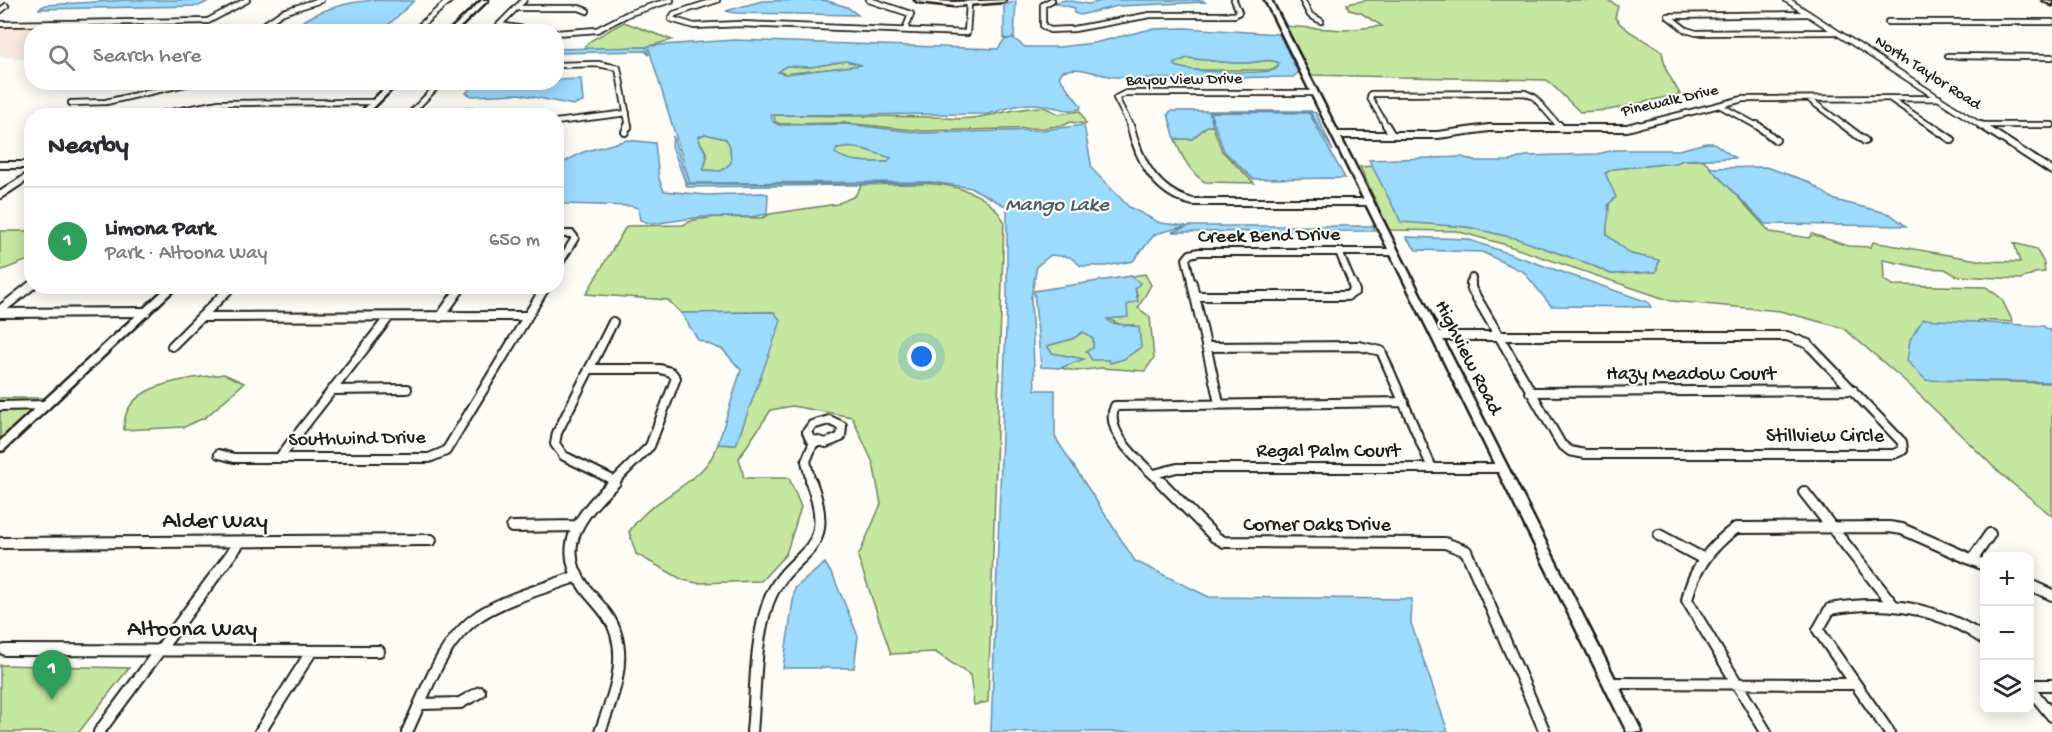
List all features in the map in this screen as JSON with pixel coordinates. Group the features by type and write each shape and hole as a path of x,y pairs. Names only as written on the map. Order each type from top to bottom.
{"street":[{"path":"0,24 208,21 217,19 247,0"},
{"path":"265,24 283,12 321,0"},
{"path":"422,24 450,0"},
{"path":"460,24 485,0"},
{"path":"500,24 524,0"},
{"path":"651,0 660,3"},
{"path":"564,32 597,30 630,13 671,0"},
{"path":"717,0 708,1 674,14 671,18 699,26 740,24 967,33 969,4"},
{"path":"869,0 911,14 905,30"},
{"path":"918,0 969,4 1003,0"},
{"path":"1052,0 1043,5 1044,26 1050,30 1094,27 1130,17 1150,15 1235,15 1239,12 1234,0"},
{"name":"Highview Road","path":"1268,0 1635,732"},
{"path":"1302,0 1310,15 1320,21"},
{"name":"North Taylor Road","path":"1786,0 2052,171"},
{"path":"2046,0 2052,3"},
{"path":"0,11 6,6"},
{"path":"515,8 579,8 587,11"},
{"path":"1808,14 1668,16 1686,30 1696,33 1837,33"},
{"path":"1888,22 2052,22"},
{"path":"1948,56 2052,57"},
{"path":"564,65 598,64 618,68 629,128 625,132"},
{"path":"71,103 106,102 159,90"},
{"path":"368,108 387,90"},
{"path":"415,108 433,90"},
{"name":"Bayou View Drive","path":"1315,93 1126,93 1116,98 1119,111 1129,123 1134,143 1144,165 1168,194 1178,199 1193,202 1368,202"},
{"path":"1392,135 1370,98 1371,94 1526,93 1534,97 1561,128"},
{"name":"Pinewalk Drive","path":"1336,135 1448,134 1480,129 1635,127 1743,99 1939,98"},
{"path":"1809,99 1865,141"},
{"path":"1891,99 1952,140"},
{"path":"192,108 219,103 374,102"},
{"path":"1719,105 1752,121 1776,140"},
{"path":"564,121 627,113"},
{"path":"1981,125 2052,125"},
{"path":"2039,163 2052,163"},
{"path":"0,165 24,165"},
{"path":"0,195 24,179"},
{"path":"564,234 572,234 575,238 564,256"},
{"path":"1195,296 1339,296 1352,294 1354,287 1339,252"},
{"name":"Creek Bend Drive","path":"1220,403 1186,259 1194,253 1394,252"},
{"path":"1472,278 1471,288 1498,336"},
{"path":"0,312 24,292"},
{"path":"0,447 165,294"},
{"path":"172,346 224,294"},
{"path":"440,317 456,294"},
{"name":"Southwind Drive","path":"219,454 234,458 429,458 446,451 541,294"},
{"path":"0,312 146,312"},
{"path":"201,317 528,316"},
{"path":"279,458 389,317"},
{"path":"613,322 557,433 555,444 564,456 615,481"},
{"name":"Stillview Circle","path":"1436,336 1498,336 1792,336 1808,344 1902,442 1904,447 1900,453 1585,454 1570,451 1561,444 1498,336"},
{"path":"1206,346 1374,348 1384,356 1432,468"},
{"path":"589,369 660,369 671,372 676,378 652,444 636,464 593,502 578,526 571,552 575,577 610,620 621,652 616,684 600,732"},
{"path":"333,390 407,389"},
{"name":"Hazy Meadow Court","path":"1530,392 1853,390"},
{"name":"Corner Oaks Drive","path":"1404,402 1126,404 1115,406 1112,412 1117,437 1215,537 1230,544 1445,543 1460,547 1469,556 1545,732"},
{"path":"2,408 46,405"},
{"path":"752,732 768,603 778,583 814,542 821,521 818,501 806,472 809,448 814,442"},
{"name":"Regal Palm Court","path":"1154,474 1177,468 1503,468"},
{"path":"1804,492 1894,606"},
{"path":"512,526 578,526"},
{"path":"1766,732 1687,600 1688,590 1704,559 1728,532 1736,528 1902,529 1980,563"},
{"path":"1972,560 1990,534"},
{"path":"1659,535 1704,559"},
{"name":"Alder Way","path":"0,543 431,540"},
{"path":"99,732 240,542"},
{"path":"407,732 452,642 471,622 492,610 575,577"},
{"path":"2034,587 2052,596"},
{"path":"1889,732 1853,684 1818,630 1830,609 1846,606 1894,606 1928,609 1972,629 1980,636"},
{"name":"Altoona Way","path":"5,650 379,651"},
{"path":"261,732 311,652"},
{"path":"1611,683 1853,684"},
{"path":"2034,687 2052,685"},
{"path":"421,704 460,703 480,692"},
{"path":"2034,692 2052,716"}],"shaded area":[{"path":"0,26 24,26 24,59 0,57"}],"green space":[{"path":"1367,0 1608,0 1618,6 1615,18 1620,23 1662,52 1666,70 1680,94 1609,110 1580,112 1547,80 1308,75 1283,26 1345,30 1382,26 1361,13 1349,10 1347,4"},
{"path":"624,22 672,40 646,47 583,49 590,41"},
{"path":"1187,58 1230,63 1274,61 1280,63 1273,70 1185,70 1172,64"},
{"path":"846,61 863,65 785,74 778,71 786,66 811,67"},
{"path":"1044,107 1059,114 1080,111 1086,124 1070,122 1065,125 1043,128 923,131 845,123 781,124 775,122 774,115 954,119"},
{"path":"1207,126 1213,126 1222,151 1254,183 1205,182 1191,169 1175,139 1192,139"},
{"path":"705,134 726,139 730,146 731,163 721,171 703,170 707,155 698,137"},
{"path":"855,147 892,157 888,162 867,162 846,159 834,153 837,149"},
{"path":"1682,160 1704,160 1770,232 1809,238 1812,234 1848,246 1871,247 1873,242 1983,261 2020,262 2014,243 2036,249 2044,263 2045,272 2035,273 2021,279 1957,276 1945,269 1923,268 1883,260 1884,280 1893,285 1986,287 2001,298 2013,322 1979,320 1926,380 2052,383 2052,516 2001,474 1903,379 1843,328 1780,311 1671,301 1503,244 1456,231 1389,230 1360,167 1374,166 1401,221 1467,227 1515,238 1587,263 1611,274 1656,272 1659,261 1631,254 1607,235 1610,188 1605,174 1612,169 1676,163"},
{"path":"920,183 959,188 977,195 992,206 1004,221 988,702 974,705 970,675 935,652 891,654 858,557 881,504 873,463 852,417 792,406 771,410 739,458 744,478 789,478 801,507 786,554 761,581 697,583 683,580 636,554 629,532 651,508 702,470 718,444 736,445 774,312 681,313 668,300 586,294 624,230 627,226 683,225 693,220 717,217 762,218 770,214 837,204 855,196 862,184"},
{"path":"0,231 24,231 24,262 0,271"},
{"path":"1145,274 1151,285 1138,308 1150,317 1154,358 1145,371 1101,368 1076,371 1060,368 1083,359 1052,353 1047,346 1072,339 1083,332 1093,338 1093,348 1124,359 1141,347 1134,325 1121,325 1106,318 1118,318 1127,305 1138,297 1131,276"},
{"path":"224,374 244,383 206,417 184,427 124,430 126,414 133,402 145,393 176,381"},
{"path":"0,398 51,398 0,444"},
{"path":"0,665 129,668 79,732 0,732"}],"water":[{"path":"127,0 211,0 199,6 38,9 46,5"},
{"path":"374,0 414,1 389,24 299,24 321,12"},
{"path":"824,0 847,7 858,15 726,11 762,1"},
{"path":"1065,0 1089,4 1106,0 1202,0 1205,2 1118,6 1080,15 1074,13 1075,8 1054,3"},
{"path":"1016,1 1014,38 1004,39 1004,5"},
{"name":"Mango Lake","path":"1185,28 1279,34 1298,73 1293,77 1161,79 1117,77 1070,69 1063,71 1059,77 1081,106 1080,109 1075,110 1029,104 988,114 771,115 773,122 779,125 845,124 922,133 1043,130 1084,125 1092,169 1129,207 1160,223 1186,226 1155,234 1133,261 1106,266 1081,266 1070,257 1051,255 1037,266 1031,298 1035,390 1055,390 1055,437 1135,561 1209,597 1412,599 1411,623 1448,732 991,732 1007,299 1007,207 972,188 931,182 690,183 648,46 734,40 998,49 1004,40 1013,38 1025,47 1059,47 1094,43 1151,29","holes":["1187,58 1230,63 1268,61 1279,63 1274,70 1238,72 1204,71 1173,64","846,61 862,65 785,74 778,72 786,66 811,67","705,134 726,139 730,146 731,163 721,171 703,170 706,155 698,137","845,147 863,149 891,158 888,162 853,160 835,153 837,149"]},
{"path":"646,47 649,55 645,51 564,53 564,49"},
{"path":"581,79 583,102 573,105 519,94 472,96 466,93 469,90 564,90 564,80"},
{"path":"1171,111 1209,111 1213,126 1207,126 1192,139 1175,139 1168,114"},
{"path":"1209,111 1310,111 1316,113 1333,151 1310,112"},
{"path":"1210,112 1309,113 1345,178 1253,179 1224,151"},
{"path":"673,136 688,184 924,184 687,187 672,146"},
{"path":"627,140 655,143 659,179 664,191 706,195 768,194 767,214 750,217 701,217 652,224 640,220 638,208 631,206 564,204 564,162 583,152"},
{"path":"1714,143 1735,158 1683,160 1676,163 1613,169 1605,173 1616,197 1608,205 1607,235 1631,254 1659,260 1656,272 1611,274 1587,263 1515,238 1467,227 1401,222 1369,160 1462,157 1475,161 1510,161 1525,156 1597,154 1615,150 1679,150"},
{"path":"1766,167 1807,181 1835,200 1890,214 1906,226 1765,224 1710,168"},
{"path":"1189,226 1373,226 1375,231 1172,232"},
{"path":"1406,237 1467,239 1648,302 1651,307 1551,306 1524,272 1482,252 1416,250"},
{"path":"1131,276 1140,283 1135,289 1138,301 1127,305 1128,317 1107,319 1111,323 1139,327 1141,347 1124,359 1110,363 1109,360 1092,360 1086,351 1093,348 1093,339 1083,332 1072,339 1047,346 1052,353 1084,359 1060,368 1041,367 1034,291"},
{"path":"774,312 781,321 736,445 718,444 741,370 723,350 698,340 681,313"},
{"path":"1923,319 2043,326 2052,332 2052,382 1926,380 1907,361 1910,340"},
{"path":"825,563 834,578 858,636 854,668 783,668 795,588"}],"place":[{"name":"Limona Park","path":"52,700"}]}
